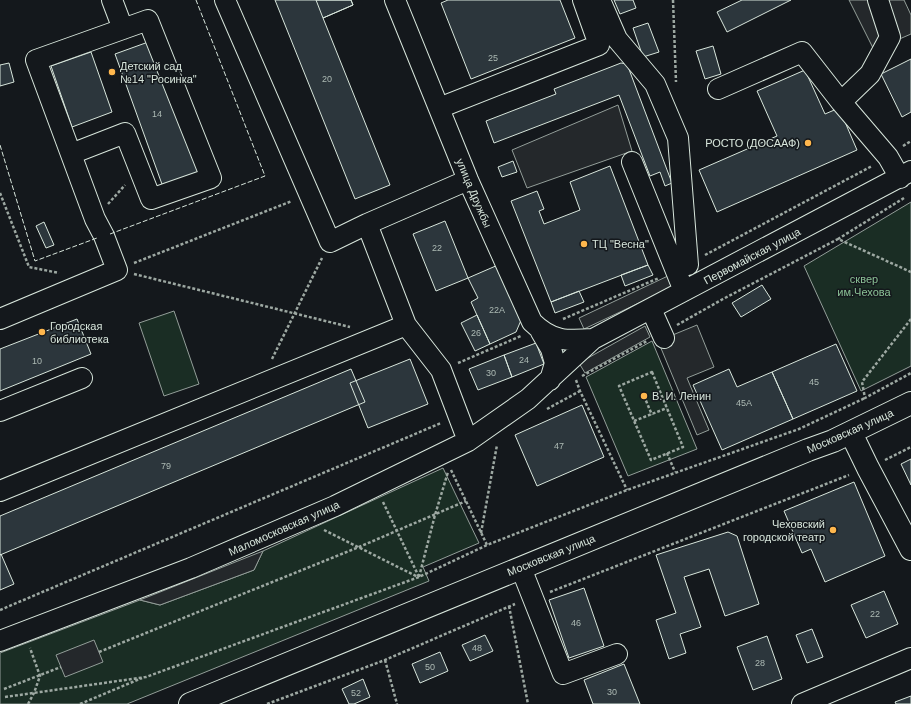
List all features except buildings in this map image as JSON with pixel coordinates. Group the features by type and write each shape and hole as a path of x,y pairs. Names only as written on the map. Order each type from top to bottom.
{"main road":[{"name":"Московская улица","path":"190,704 851,433 911,403"},
{"path":"851,433 911,549"}],"street":[{"path":"112,0 123,30"},
{"path":"225,0 330,242 367,224 468,180"},
{"name":"улица Дружбы","path":"395,0 468,180 532,322 541,332 551,349 555,363 550,380"},
{"path":"583,0 608,42 655,84 678,138 684,291"},
{"path":"600,0 608,42"},
{"path":"842,102 870,74 890,37 878,0"},
{"path":"0,319 117,270 104,236 95,219 36,60 148,20 210,178 151,199 125,133 71,154"},
{"path":"439,108 608,42"},
{"path":"718,89 802,52 888,157 905,175"},
{"path":"632,162 682,268"},
{"name":"Первомайская улица","path":"593,339 905,175"},
{"path":"367,224 406,325 441,370 468,441"},
{"path":"651,309 663,336"},
{"path":"0,491 406,325"},
{"path":"541,332 568,341 593,339"},
{"path":"550,380 593,339"},
{"path":"0,411 82,378"},
{"name":"Маломосковская улица","path":"0,641 191,568 335,506 468,441 528,399 550,380"},
{"path":"521,568 563,674 617,654"},
{"path":"802,704 911,658"}],"path":[{"path":"672,0 676,84"},
{"path":"560,320 682,268 888,157 911,141"},
{"path":"95,219 140,169"},
{"path":"0,193 29,267 93,280"},
{"path":"117,270 310,194"},
{"path":"627,490 580,392 576,380 663,336 723,299 838,239 904,198"},
{"path":"838,239 911,272"},
{"path":"260,385 330,242"},
{"path":"117,270 352,328"},
{"path":"865,398 862,382 911,319"},
{"path":"441,370 520,337"},
{"path":"652,372 683,447 650,460 634,422 619,386 652,372"},
{"path":"80,704 146,677 419,578 487,545 627,490 799,429 865,398 911,373"},
{"path":"546,410 580,392"},
{"path":"644,396 652,414"},
{"path":"634,422 667,408"},
{"path":"0,610 458,416"},
{"path":"481,533 497,443"},
{"path":"267,704 385,660 509,606 532,599 868,468 911,447"},
{"path":"667,453 675,472"},
{"path":"419,578 434,515 450,467 487,545"},
{"path":"382,500 419,578"},
{"path":"99,652 359,547 466,501"},
{"path":"302,520 419,578"},
{"path":"509,606 528,704"},
{"path":"28,642 40,676 28,704"},
{"path":"385,660 397,704"},
{"path":"4,689 61,667"},
{"path":"5,697 146,677"}],"green space":[{"name":"сквер им.Чехова","path":"911,202 911,366 861,391 804,266"},
{"path":"174,311 199,384 164,396 139,323"},
{"path":"652,341 697,449 628,476 586,377"},
{"path":"443,468 479,543 423,567 429,581 127,704 0,704 0,653 140,600 160,605 254,570 263,551"}],"shaded area":[{"path":"849,0 904,0 911,15 911,34 874,50"},
{"path":"618,105 632,151 527,188 512,150"},
{"path":"670,275 675,286 584,329 579,318"},
{"path":"697,325 714,367 687,378 709,430 697,435 658,341"},
{"path":"645,326 650,337 585,373 579,363"},
{"path":"263,551 254,570 160,605 140,600"},
{"path":"94,640 103,662 65,677 56,655"}],"fence":[{"path":"110,234 265,176 196,0"},
{"path":"0,145 35,261 97,238"}],"place":[{"name":"Детский сад №14 \"Росинка\"","path":"112,72"},
{"name":"РОСТО (ДОСААФ)","path":"808,143"},
{"name":"ТЦ \"Весна\"","path":"584,244"},
{"name":"Городская библиотека","path":"42,332"},
{"name":"В. И. Ленин","path":"644,396"},
{"name":"Чеховский городской театр","path":"833,530"}]}
